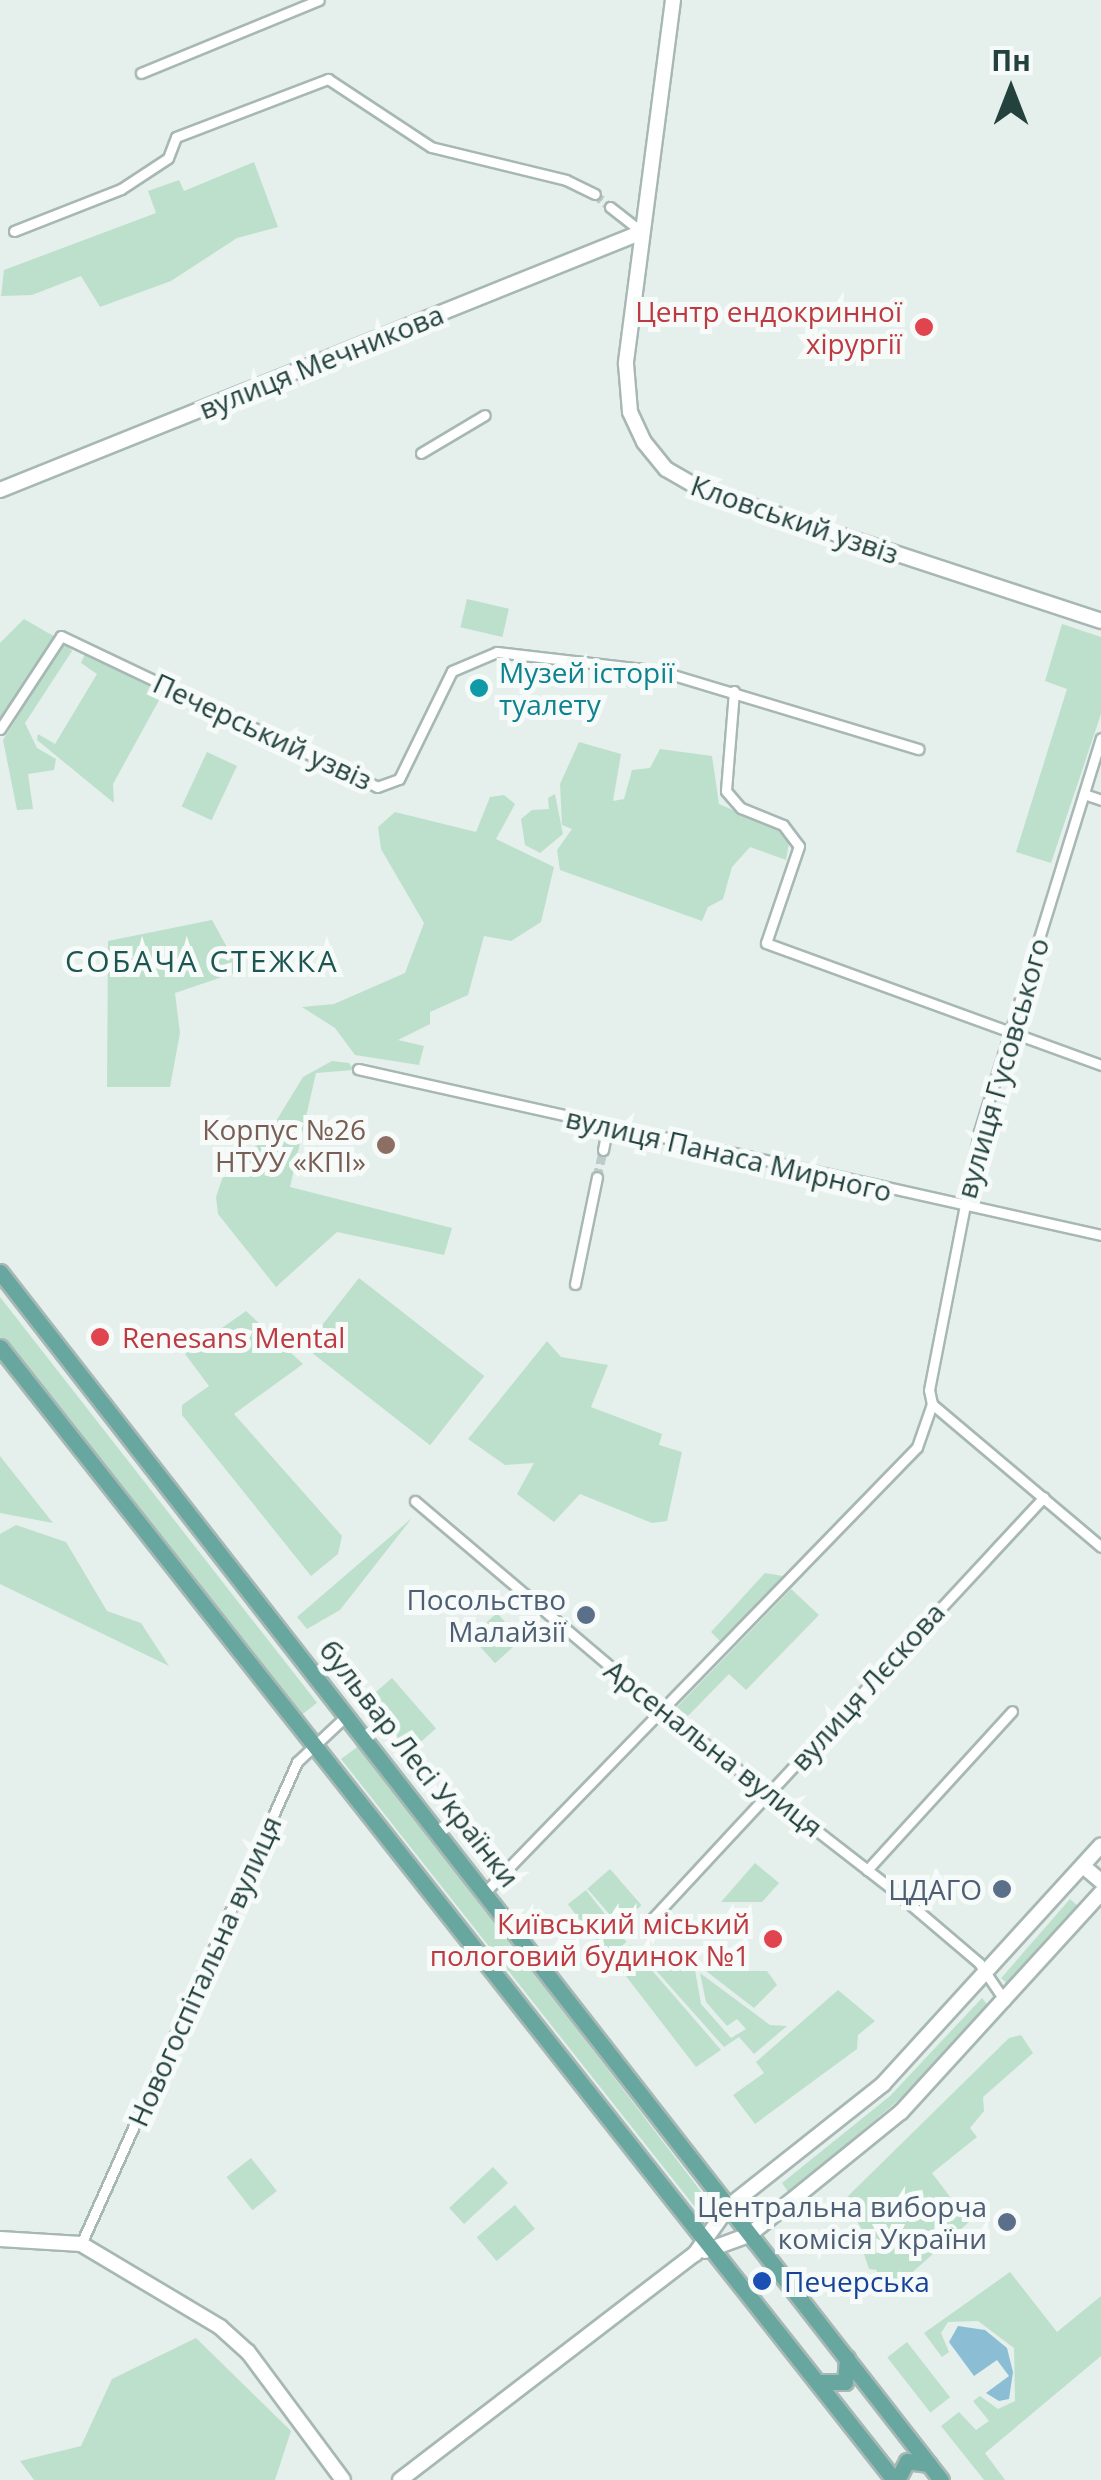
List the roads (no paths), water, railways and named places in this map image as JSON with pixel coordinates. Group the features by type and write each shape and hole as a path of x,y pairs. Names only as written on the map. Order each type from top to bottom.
{"main road":[{"name":"Кловський узвіз","path":"673,0 618,382 644,442 682,480 1101,621"},
{"name":"вулиця Мечникова","path":"0,490 642,232"},
{"name":"бульвар Лесі Українки","path":"0,1272 488,1890 728,2208 941,2480"},
{"path":"0,1347 896,2480 907,2461 929,2464"},
{"path":"400,2480 695,2254 728,2208 883,2084 1101,1845"},
{"path":"1083,1866 1101,1882"},
{"path":"695,2254 749,2235 901,2112 1101,1893"},
{"path":"0,2239 81,2244 188,2306 248,2352 344,2480"},
{"path":"818,2379 832,2386 845,2382 847,2358"}],"street":[{"path":"141,72 319,0"},
{"path":"14,231 121,188 168,158 176,137 328,79 430,147 566,180 595,194"},
{"path":"610,207 642,232"},
{"path":"421,452 485,415"},
{"name":"Печерський узвіз","path":"0,730 61,636 384,788 399,779 440,686 452,671 497,652 660,670 918,749"},
{"path":"734,691 726,790 741,808 782,825 799,846 766,944 1101,1065"},
{"name":"вулиця Гусовського","path":"488,1890 916,1447 932,1404 929,1390 962,1208 1010,1032 1101,738"},
{"path":"1084,794 1101,800"},
{"name":"вулиця Панаса Мирного","path":"358,1068 962,1208 1101,1235"},
{"path":"603,1150 608,1125"},
{"path":"576,1284 598,1177"},
{"path":"932,1404 1101,1547"},
{"name":"вулиця Лєскова","path":"650,1920 1044,1497"},
{"name":"Арсенальна вулиця","path":"414,1501 660,1709 867,1870 988,1973 1006,2001"},
{"path":"867,1870 1012,1711"},
{"name":"Новогоспітальна вулиця","path":"81,2244 297,1762 312,1742 349,1713"}],"water":[{"path":"958,2326 985,2330 1007,2348 1013,2372 1009,2399 999,2401 986,2393 1009,2376 997,2360 974,2376 949,2342"}],"tunnel":[{"path":"595,194 610,207"},
{"path":"597,1177 603,1150"}],"place":[{"name":"Центр ендокринної хірургії","path":"924,327"},
{"name":"Музей історії туалету","path":"479,688"},
{"name":"Корпус №26 НТУУ «КПІ»","path":"386,1145"},
{"name":"Renesans Mental","path":"100,1337"},
{"name":"Посольство Малайзії","path":"586,1615"},
{"name":"ЦДАГО","path":"1002,1889"},
{"name":"Київський міський пологовий будинок №1","path":"773,1939"},
{"name":"Центральна виборча комісія України","path":"1007,2222"},
{"name":"Печерська","path":"762,2281"}],"district":[{"name":"СОБАЧА СТЕЖКА","path":"202,961"}]}
